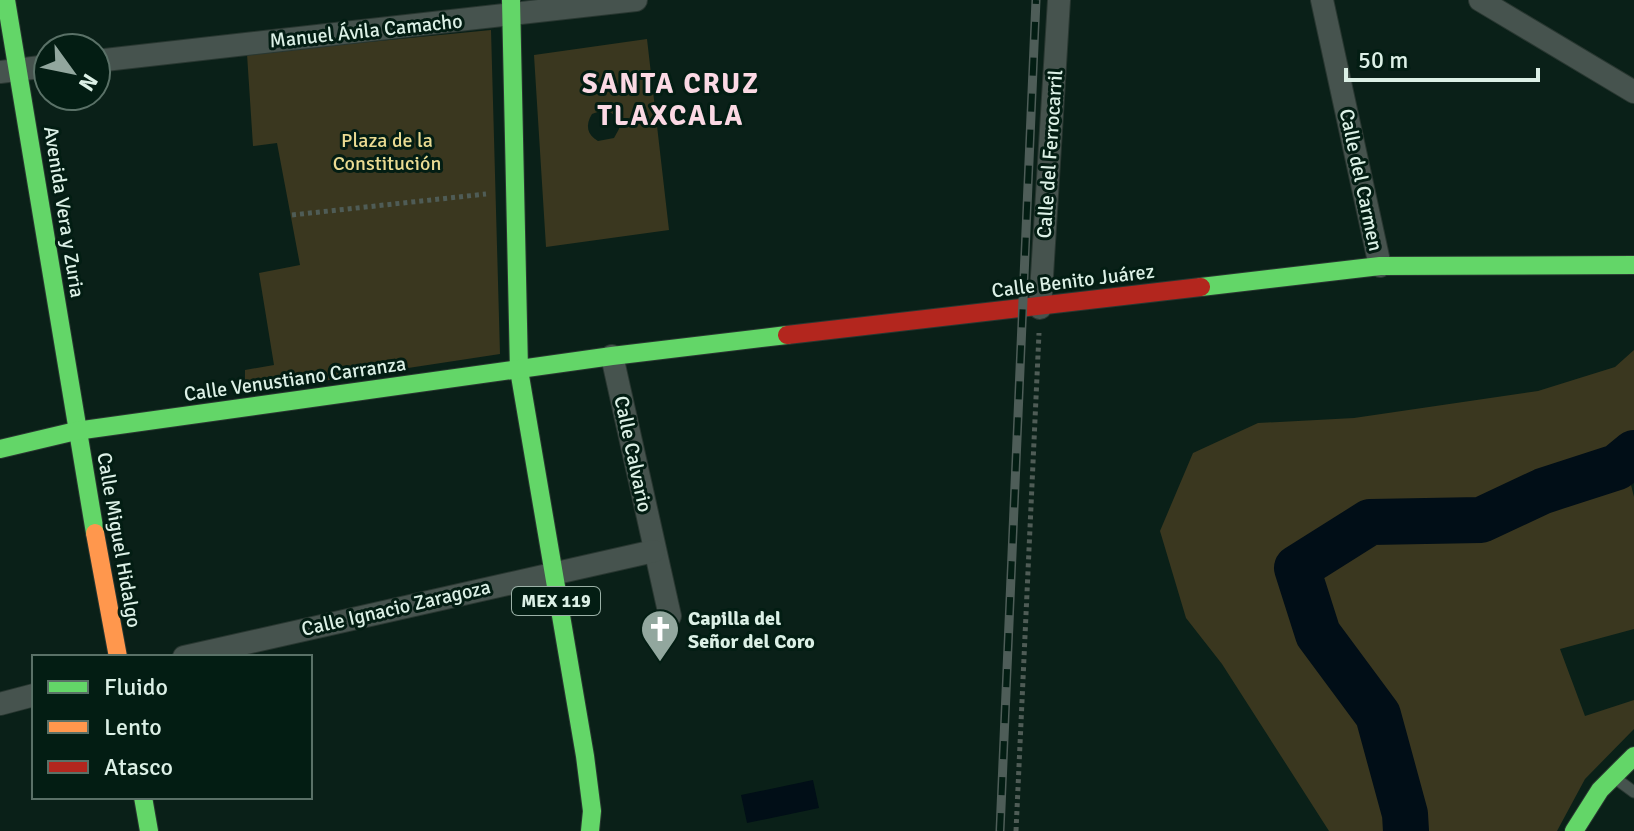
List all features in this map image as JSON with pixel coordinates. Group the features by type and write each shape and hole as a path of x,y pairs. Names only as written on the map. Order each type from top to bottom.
{"main road":[{"name":"Avenida Vera y Zuria","path":"6,0 10,70 76,431"},
{"name":"MEX 119","path":"510,8 519,370 551,573 585,756 592,811 590,831"},
{"name":"Calle Benito Juárez","path":"519,370 612,356 1380,266 1634,265"},
{"name":"Calle Venustiano Carranza","path":"0,449 76,431 519,370"},
{"name":"Calle Miguel Hidalgo","path":"76,431 118,655"},
{"path":"1574,831 1581,814 1611,775 1634,756"},
{"path":"143,799 149,831"}],"street":[{"name":"Manuel Ávila Camacho","path":"112,59 510,8 636,0"},
{"name":"Calle del Ferrocarril","path":"1040,308 1059,0"},
{"name":"Calle del Carmen","path":"1322,0 1380,266"},
{"path":"1480,0 1634,92"},
{"path":"10,70 32,68"},
{"name":"Calle Calvario","path":"612,356 670,616"},
{"name":"Calle Ignacio Zaragoza","path":"193,655 654,551"},
{"path":"0,704 32,696"}],"lane":[{"path":"1611,775 1634,792"}],"path":[{"path":"292,215 515,191"},
{"path":"1016,831 1040,308"}],"green space":[{"name":"Plaza de la Constitución","path":"491,30 500,354 245,393 245,370 274,365 259,273 300,265 277,143 253,146 247,54"},
{"path":"647,39 669,230 546,247 534,55","holes":["606,109 618,118 619,129 614,138 598,141 589,133 588,122 592,114"]},
{"path":"1634,350 1634,482 1631,485 1634,497 1634,629 1560,649 1585,716 1634,700 1634,729 1585,779 1557,831 1329,831 1222,664 1186,618 1160,531 1193,453 1258,423 1354,418 1538,391 1615,367"}],"shaded area":[{"path":"813,780 819,808 747,823 741,795"}],"waterway":[{"path":"1406,831 1405,814 1378,715 1318,634 1297,568 1370,522 1481,520 1543,491 1617,467 1634,453"}],"railway":[{"path":"1000,831 1036,0"}],"traffic: fast":[{"path":"6,0 95,533"},
{"path":"511,0 519,370 585,756 592,811 590,831"},
{"path":"1201,287 1380,266 1634,265"},
{"path":"0,449 76,431 612,356 787,335"},
{"path":"1574,831 1600,790 1634,756"},
{"path":"143,799 149,831"}],"traffic: slow":[{"path":"95,533 118,655"}],"traffic: jam":[{"path":"787,335 1201,287"}],"place":[{"name":"Capilla del Señor del Coro","path":"660,663"}],"district":[{"name":"SANTA CRUZ TLAXCALA","path":"671,100"}]}
